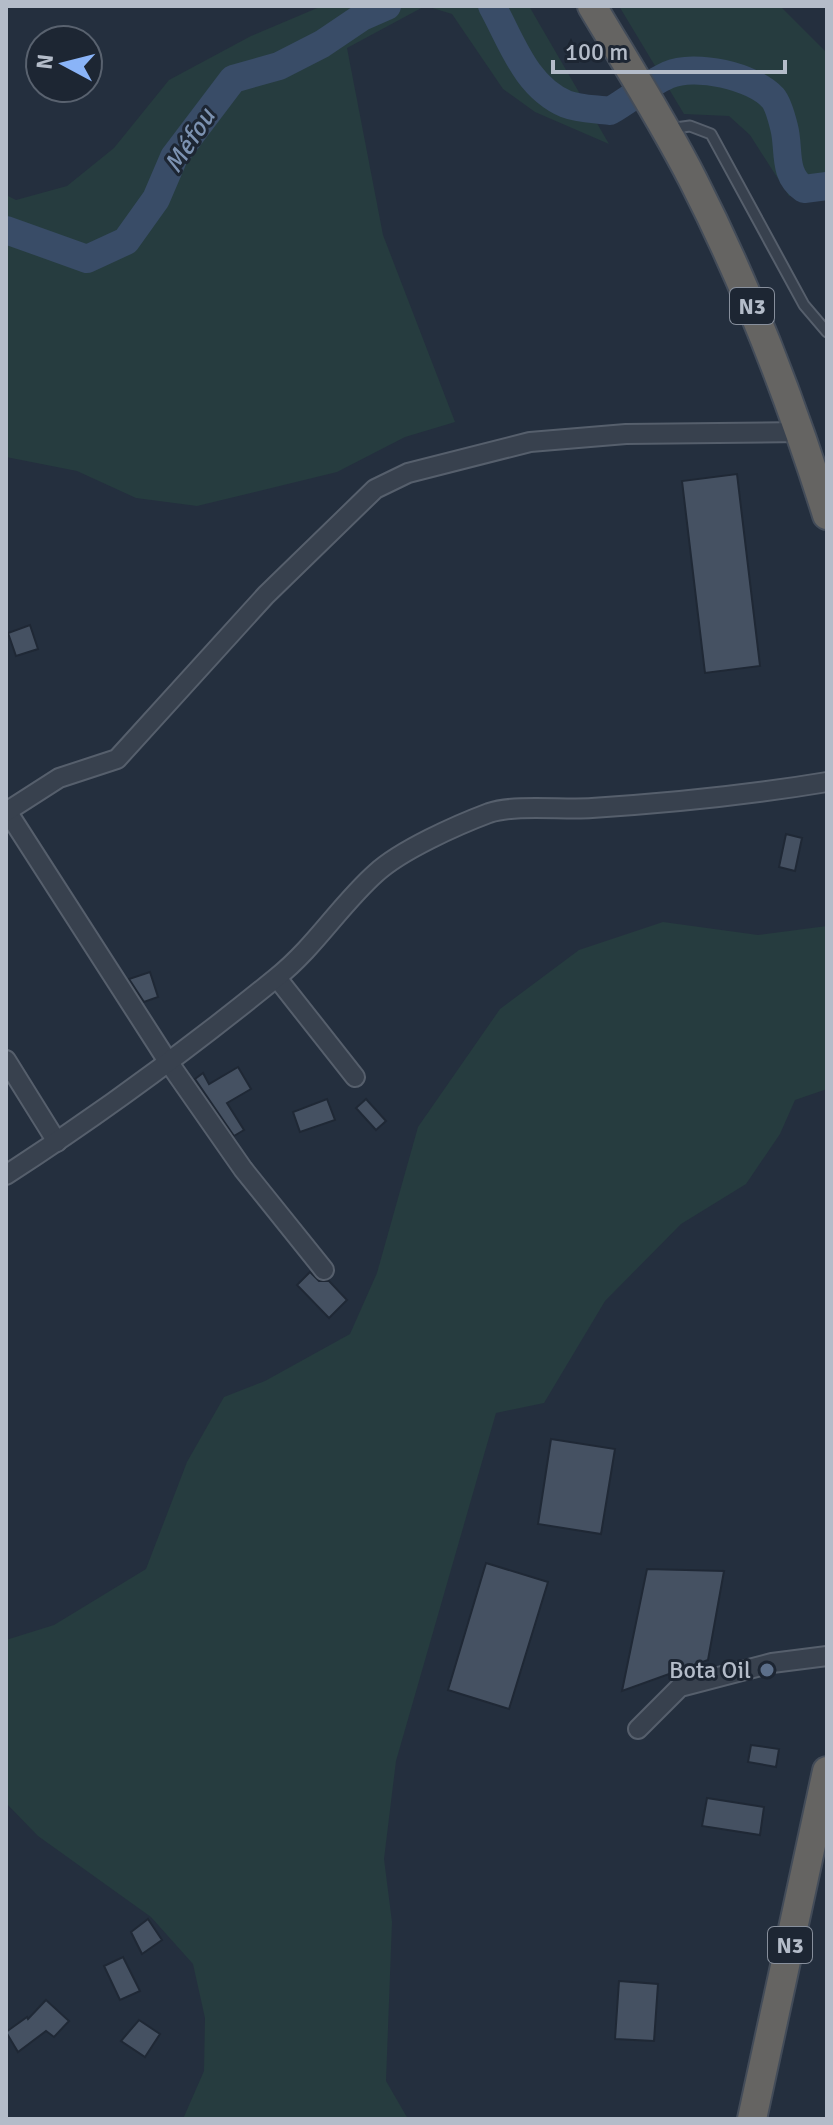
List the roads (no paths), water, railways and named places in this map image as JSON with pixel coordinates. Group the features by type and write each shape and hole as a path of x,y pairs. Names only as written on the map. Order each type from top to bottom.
{"highway":[{"name":"N3","path":"592,6 693,179 753,308 801,432 827,515"},
{"name":"N3","path":"748,2115 827,1771"}],"street":[{"path":"324,1270 243,1169 167,1060 6,812 59,778 117,759 266,595 375,489 408,473 530,442 626,434 801,432"},
{"path":"6,1175 57,1142 277,978 318,940 362,887 387,864 491,813 673,802 827,782"},
{"path":"277,978 355,1077"},
{"path":"6,1060 57,1142"},
{"path":"638,1729 680,1687 772,1663 827,1656"}],"lane":[{"path":"658,119 711,134 804,305 827,332"}],"waterway":[{"name":"Méfou","path":"6,230 87,259 126,241 156,199 174,157 233,79 279,66 322,44 362,17 387,6"},
{"name":"Méfou","path":"492,6 530,75 552,96 571,106 610,111 668,75 693,70 723,74 752,83 777,104 790,169 797,183 804,189 827,186"}],"place":[{"name":"Bota Oil","path":"767,1670"}]}
